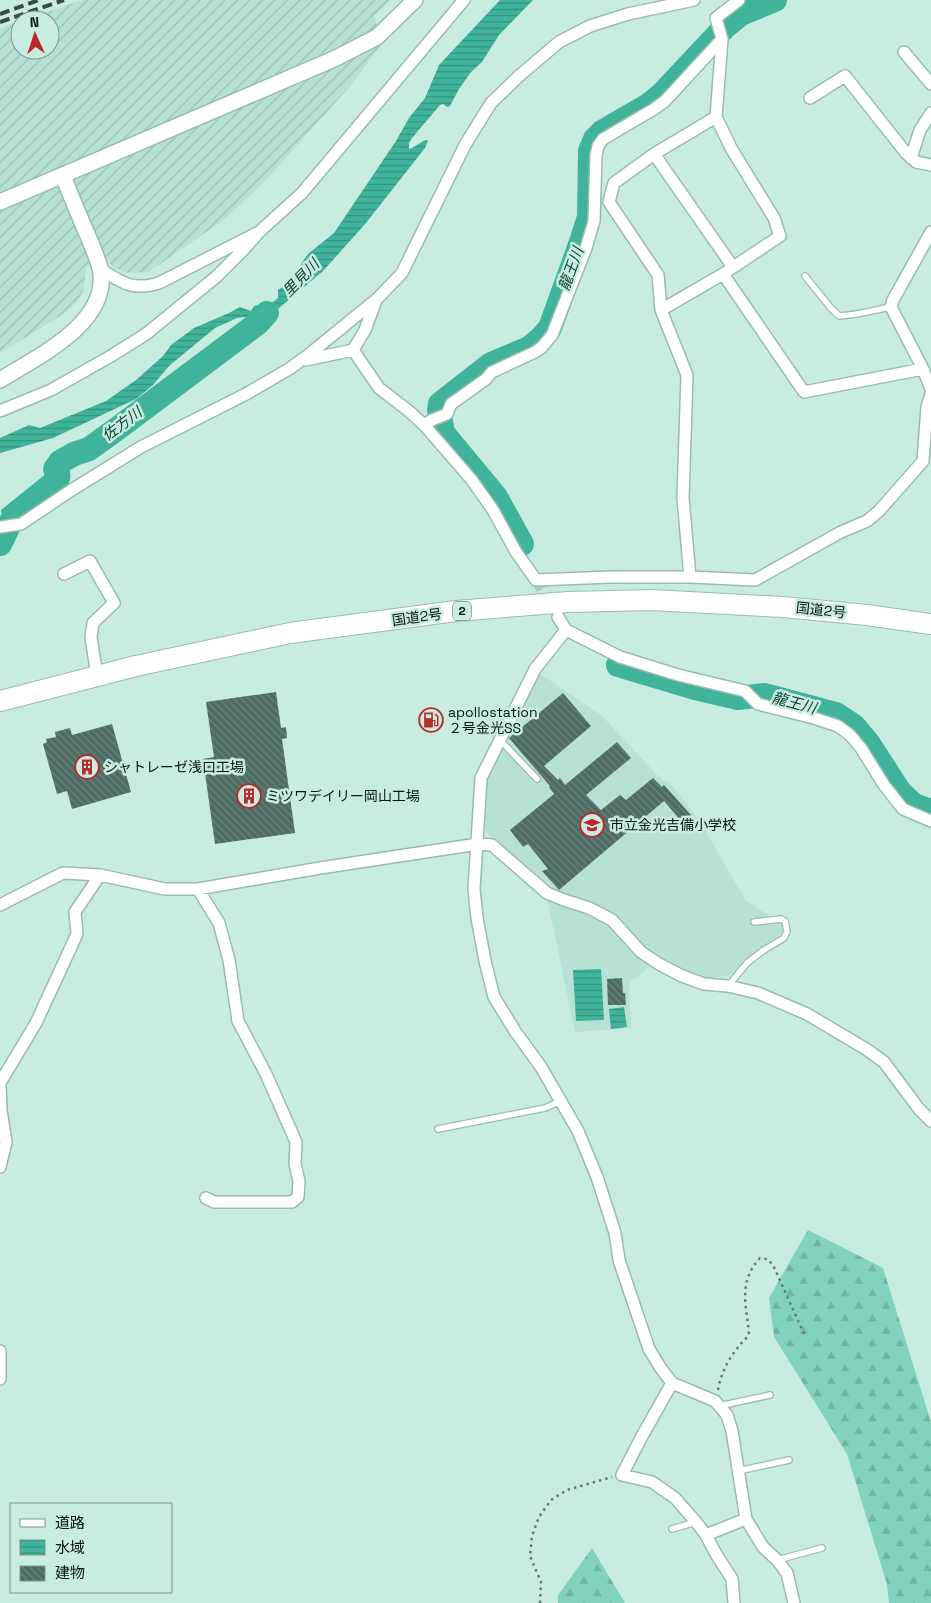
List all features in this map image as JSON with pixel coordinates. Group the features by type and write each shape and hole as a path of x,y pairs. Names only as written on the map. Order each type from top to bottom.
{"highway":[{"name":"国道2号","path":"0,700 136,666 290,633 456,611 568,602 652,600 783,607 867,615 931,624"}],"street":[{"path":"0,202 342,55 377,37 415,0"},
{"path":"0,411 51,390 146,334 216,277 259,232 302,194 464,0"},
{"path":"0,527 21,524 141,447 246,394 299,362 377,299 402,273 465,145 492,103 519,76 559,42 590,26 628,14 694,0"},
{"path":"661,310 728,271 780,236 774,218 731,148 716,117 722,39 716,18 739,0"},
{"path":"428,422 447,414 451,404 486,379 492,372 542,348 552,335 586,248 594,221 596,155 598,146 604,139 665,101 722,39"},
{"path":"904,52 931,84"},
{"path":"810,98 845,76 911,158 916,162 931,165"},
{"path":"911,158 920,130 931,113"},
{"path":"690,578 683,498 687,375 661,310 658,275 609,202 614,183 654,154 716,117"},
{"path":"654,154 804,392 923,369"},
{"path":"0,380 55,345 79,327 93,308 100,289 100,269 63,176"},
{"path":"100,269 134,286 159,283 259,232"},
{"path":"931,232 893,300 891,307 923,369 931,389"},
{"path":"299,362 353,350 365,330 377,299"},
{"path":"353,350 379,388 410,412 428,422 472,479 493,510 516,552 536,580 595,578 755,580 841,532 867,521 879,511 923,461 927,406 931,394"},
{"path":"64,574 90,561 114,603 93,623 91,637 97,676"},
{"path":"558,616 566,630 620,656 678,675 744,691 758,704 838,726 850,735 861,748 884,785 903,809 931,821"},
{"path":"566,630 535,669 481,778 474,889 476,918 494,997 540,1067 578,1131 597,1177 615,1233 619,1260 649,1349 672,1383 717,1404 726,1415 732,1431 746,1519 763,1547 787,1573 794,1603"},
{"path":"0,905 63,873 100,875 165,889 198,888 328,866 478,844 492,845 547,893 607,916 641,952 659,964 682,976 704,984 728,986 758,993 807,1014 866,1049 884,1062 919,1109 931,1121"},
{"path":"0,1168 6,1142 1,1110 0,1083 36,1023 77,934 75,912 100,875"},
{"path":"198,888 219,922 229,960 238,1021 266,1074 296,1142 295,1164 298,1181 298,1197 292,1202 214,1202 206,1198"},
{"path":"0,1351 0,1379"},
{"path":"672,1383 640,1438 622,1475 652,1482 675,1498 706,1535 732,1578 734,1603"},
{"path":"706,1535 746,1519"}],"lane":[{"path":"805,276 839,316 852,316 870,310 891,307"},
{"path":"500,740 536,780"},
{"path":"728,986 747,963 784,938 787,931 785,921 780,919 754,922"},
{"path":"438,1129 544,1108 561,1101"},
{"path":"717,1404 770,1395"},
{"path":"738,1471 789,1460"},
{"path":"672,1528 696,1522"},
{"path":"777,1560 822,1548"}],"path":[{"path":"717,1404 720,1379 730,1356 749,1335 744,1296 747,1277 754,1264 760,1258 767,1259 773,1265 805,1336"},
{"path":"540,1603 541,1582 530,1556 532,1536 539,1517 551,1500 566,1490 622,1475"}],"shaded area":[{"path":"82,0 391,0 374,16 382,44 352,84 266,180 225,219 149,272 128,273 115,268 105,259 86,267 84,290 77,302 65,313 0,353 0,28 10,24 10,60 60,60 60,10 53,10"},
{"name":"市立金光吉備小学校","path":"539,673 601,715 660,778 671,784 699,820 746,901 770,916 772,923 779,922 782,926 784,932 753,953 728,976 706,979 687,973 639,945 626,927 607,910 551,891 491,839 485,829 481,814 486,781 495,754"},
{"path":"547,898 602,920 630,950 649,966 644,972 629,982 631,1028 575,1032"}],"green space":[{"path":"808,1230 883,1268 931,1422 931,1603 889,1603 887,1584 847,1454 774,1337 769,1298"},
{"path":"592,1548 625,1603 558,1603 558,1595"}],"water":[{"name":"里見川","path":"500,0 533,0 499,35 482,62 471,72 459,89 450,106 440,105 412,138 409,143 409,149 426,140 428,141 425,148 366,223 323,271 259,325 257,321 247,317 237,318 215,328 169,366 153,385 136,399 53,438 0,453 0,438 29,425 40,428 106,401 136,380 163,356 171,345 194,328 240,307 251,311 254,306 273,302 278,298 278,290 287,284 308,254 334,233 396,141 409,118 425,98 439,65"},
{"path":"601,969 604,1020 576,1021 573,970"},
{"path":"624,1007 627,1027 611,1029 609,1009"}],"building":[{"name":"ミツワデイリー岡山工場","path":"276,692 281,728 286,727 287,738 282,739 295,833 215,844 203,759 214,757 206,702"},
{"path":"563,693 591,726 544,766 558,780 560,778 565,785 617,742 631,758 586,795 601,810 620,795 626,800 653,778 662,787 664,785 691,815 682,822 664,801 559,890 542,871 548,869 528,844 523,847 510,830 554,794 550,786 509,738"},
{"name":"シャトレーゼ浅口工場","path":"112,724 131,792 72,809 67,791 57,794 43,744 47,742 46,739 56,737 55,732 70,728 72,735"},
{"path":"622,978 626,1005 608,1005 607,979"}],"waterway":[{"name":"龍王川","path":"522,544 496,497 443,433 439,410 440,404 491,364 529,348 550,328 589,217 590,151 595,139 602,132 647,106 662,94 725,27 741,14 775,0"},
{"name":"佐方川","path":"0,544 14,516 45,493 57,481 58,475 55,469 60,462 74,454 89,449 258,323 267,313"},
{"path":"3,511 55,469"},
{"name":"龍王川","path":"618,665 695,688 738,698 765,695 836,714 854,726 869,744 900,792 914,805 931,811"}],"tunnel":[{"path":"536,580 552,606"}],"railway":[{"path":"0,14 39,0"},
{"path":"0,22 64,0"}],"place":[{"name":"apollostation ２号金光SS","path":"431,720"},
{"name":"シャトレーゼ浅口工場","path":"87,767"},
{"name":"ミツワデイリー岡山工場","path":"249,796"},
{"name":"市立金光吉備小学校","path":"592,825"}]}
